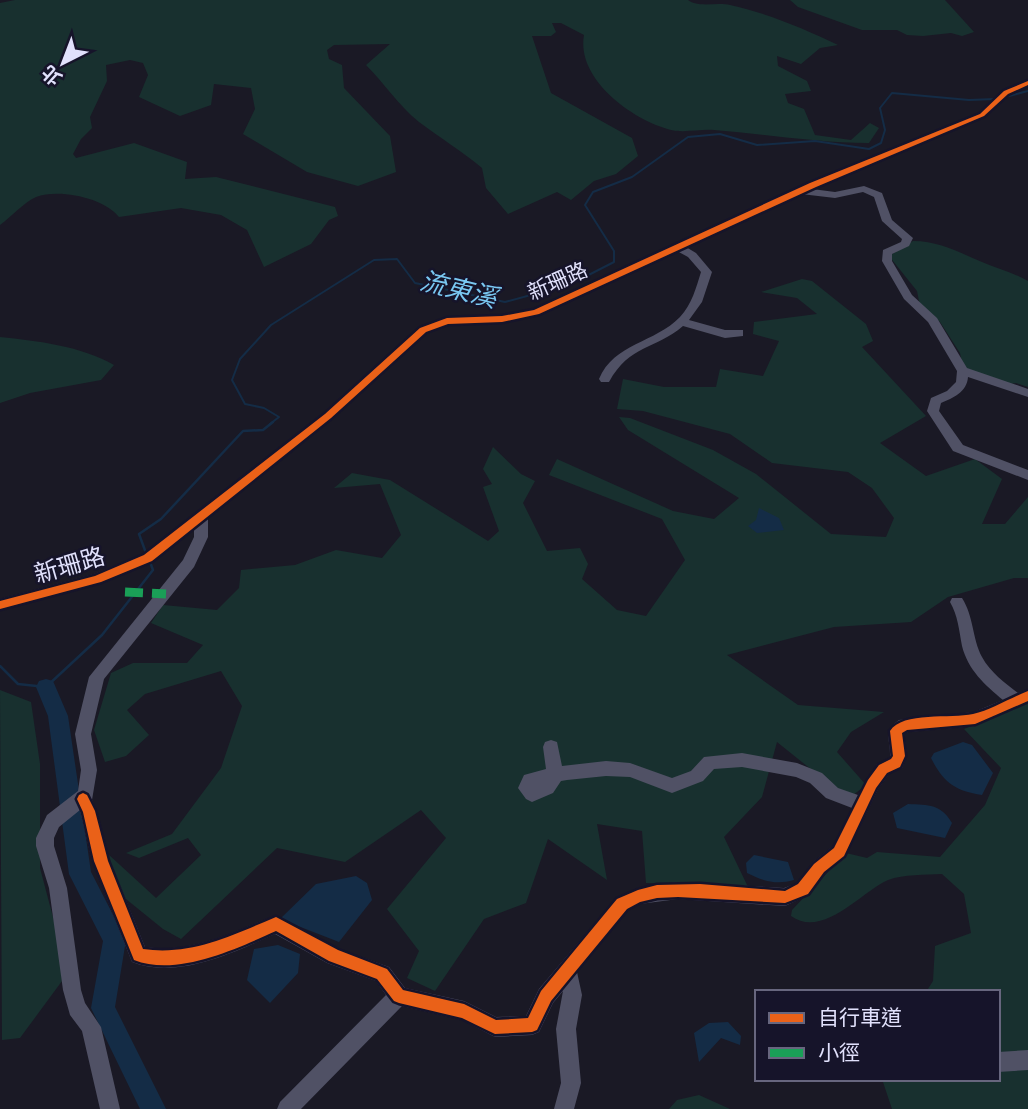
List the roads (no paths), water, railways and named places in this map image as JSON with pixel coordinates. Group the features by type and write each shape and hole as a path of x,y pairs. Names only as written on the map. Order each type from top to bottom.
{"street":[{"name":"新珊路","path":"0,605 97,579 148,558 177,538 328,416 423,330 447,321 502,319 536,312 800,191 982,115 993,106 1002,92 1028,83"},
{"path":"800,191 835,195 864,189 878,195 887,221 908,239 905,244 887,252 887,261 908,297 938,326 963,371 962,383 951,394 935,401 933,411 958,448 1028,475"},
{"path":"606,379 607,371 617,358 665,335 682,322 702,297 707,272 692,255 677,247"},
{"path":"682,322 725,334 739,333"},
{"path":"963,371 1028,393"},
{"path":"201,518 201,537 188,564 97,677 83,734 89,770 82,800 89,811 101,861 139,955 161,960 228,946 276,924 334,956 382,974 399,996 464,1011 495,1027 532,1025 546,996 569,972 622,904 635,895 660,891 785,897 803,889 819,869 839,852 862,804 883,769 896,763 899,756 896,731 905,725 975,719 1022,698"},
{"path":"957,602 966,621 971,650 983,673 1022,698"},
{"path":"551,747 557,773 631,770 672,786 697,776 710,762 742,760 797,770 816,778 832,793 862,804"},
{"path":"82,800 53,821 45,846 58,888 72,990 77,1008 91,1027 110,1109"},
{"path":"564,1109 571,1083 566,1029 573,995 569,972"},
{"path":"287,1109 399,996"},
{"path":"1000,1062 1028,1060"}],"water":[{"path":"759,508 779,518 784,530 757,533 748,526 756,520"},
{"path":"963,742 972,745 993,773 982,795 964,791 951,784 931,758 934,753"},
{"path":"908,804 928,805 943,812 952,823 945,838 897,828 893,813"},
{"path":"754,855 788,862 794,880 770,881 747,873 746,863"},
{"path":"356,876 367,883 372,900 339,942 280,919 316,884"},
{"path":"278,945 300,954 298,973 270,1003 247,980 254,949"},
{"path":"728,1022 741,1036 740,1045 721,1038 699,1062 694,1033 709,1023"}],"waterway":[{"name":"流東溪","path":"1005,97 1028,91"},
{"name":"流東溪","path":"270,424 279,417 264,408 245,404 232,380 240,359 271,325 374,260 397,259 415,283 505,302 571,284 614,262 614,251 585,205 593,192 632,177 688,137 720,134 757,145 815,141 869,149 881,143 885,130 880,108 892,93 969,100 995,99"},
{"name":"流東溪","path":"146,553 139,534 161,519 243,431 263,430 273,422"},
{"name":"流東溪","path":"0,666 18,684 46,687 102,635 153,570 150,562"},
{"path":"46,687 58,716 80,874 115,940 103,1008 153,1109"}]}
